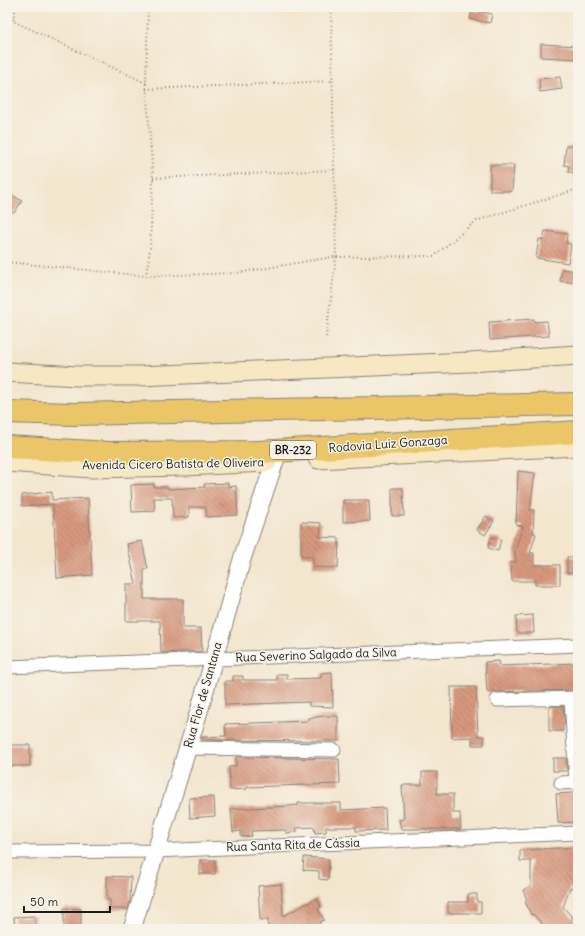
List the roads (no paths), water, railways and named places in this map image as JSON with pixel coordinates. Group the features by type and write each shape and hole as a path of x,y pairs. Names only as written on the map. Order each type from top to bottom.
{"highway":[{"path":"7,412 73,414 578,404"},
{"name":"Rodovia Luiz Gonzaga","path":"7,447 109,453 259,452 578,432"}],"main road":[{"path":"7,372 78,376 147,375 462,362 578,355"},
{"name":"Avenida Cicero Batista de Oliveira","path":"7,462 91,468 184,466 578,446"}],"street":[{"name":"Rua Flor de Santana","path":"132,929 188,748 243,556 275,461"},
{"name":"Rua Severino Salgado da Silva","path":"7,667 578,644"},
{"path":"497,700 574,698 577,782 561,783"},
{"path":"188,748 334,750"},
{"name":"Rua Santa Rita de Cássia","path":"7,852 156,851 578,833"}]}
